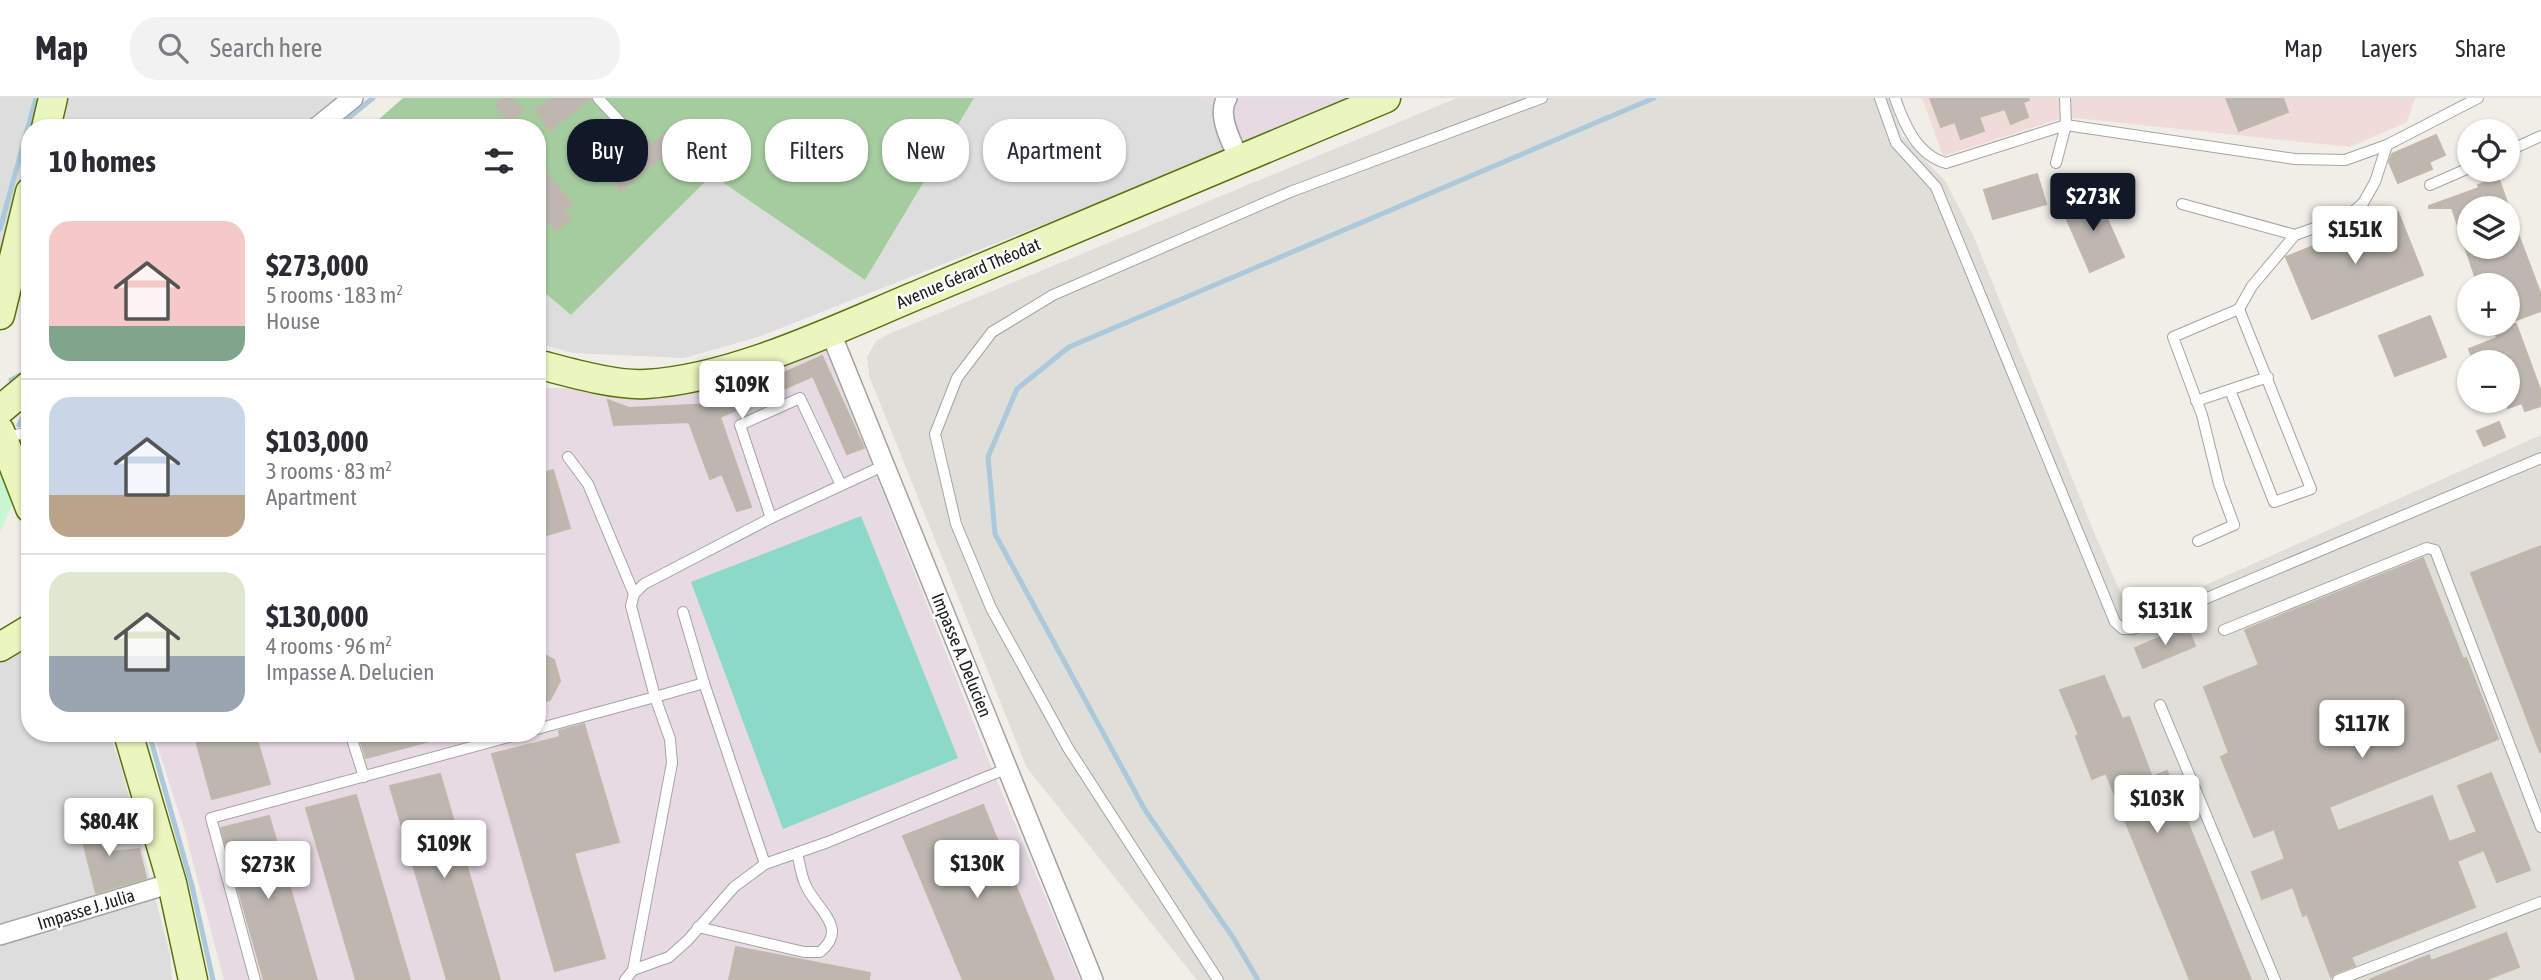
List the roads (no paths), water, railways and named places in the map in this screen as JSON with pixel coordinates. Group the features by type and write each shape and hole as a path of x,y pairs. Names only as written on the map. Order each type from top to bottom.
{"street":[{"path":"48,119 53,98"},
{"path":"327,119 353,98"},
{"name":"Avenue Gérard Théodat","path":"546,366 587,377 645,384 694,377 730,368 830,331 1386,98"},
{"path":"1222,100 1225,124 1240,160"},
{"path":"0,315 21,229"},
{"name":"Impasse A. Delucien","path":"830,331 1093,980"},
{"path":"0,410 21,392"},
{"path":"1,434 21,485"},
{"path":"0,647 21,634"},
{"path":"131,742 172,883 192,980"},
{"name":"Impasse J. Julia","path":"0,935 172,883"}],"lane":[{"path":"598,98 618,119"},
{"path":"1218,980 1068,748 991,608 956,524 935,435 957,378 992,332 1053,295 1290,192 1542,98"},
{"path":"1880,98 1896,143 1936,187 2115,622 2123,629 2133,629 2541,458"},
{"path":"1895,98 1909,132 1927,152 1946,163 2066,125 2295,159 2345,160 2387,145 2478,98"},
{"path":"2056,163 2066,125 2065,98"},
{"path":"2520,146 2541,136"},
{"path":"2198,541 2234,525 2219,484 2196,401 2173,337 2239,309 2252,286 2295,235 2348,216 2363,203 2375,182 2387,145"},
{"path":"2430,185 2457,173"},
{"path":"2182,204 2295,235"},
{"path":"2230,390 2274,502 2311,489 2239,309"},
{"path":"2196,401 2268,377"},
{"path":"771,518 740,425 800,398 841,485"},
{"path":"1,434 21,433"},
{"path":"568,457 587,484 634,594"},
{"path":"625,980 633,970 672,763 670,739 655,697 631,606 634,594 654,577 885,465"},
{"path":"2224,629 2427,548 2435,550 2541,827"},
{"path":"683,612 765,864"},
{"path":"546,727 704,683"},
{"path":"2160,705 2275,980"},
{"path":"353,742 364,777"},
{"path":"255,980 211,818 490,742"},
{"path":"633,970 669,957 734,887 765,864 1008,768"},
{"path":"698,927 820,953 829,944 833,933 831,923 805,883 797,853"},
{"path":"2338,980 2541,902"}],"waterway":[{"path":"30,119 36,98"},
{"path":"347,119 373,98"},
{"path":"1258,980 1234,939 1145,810 995,534 988,457 1017,389 1069,347 1654,98"},
{"path":"0,229 21,153"},
{"path":"11,380 21,375"},
{"path":"19,425 21,421"},
{"path":"152,742 192,886 213,980"}]}
